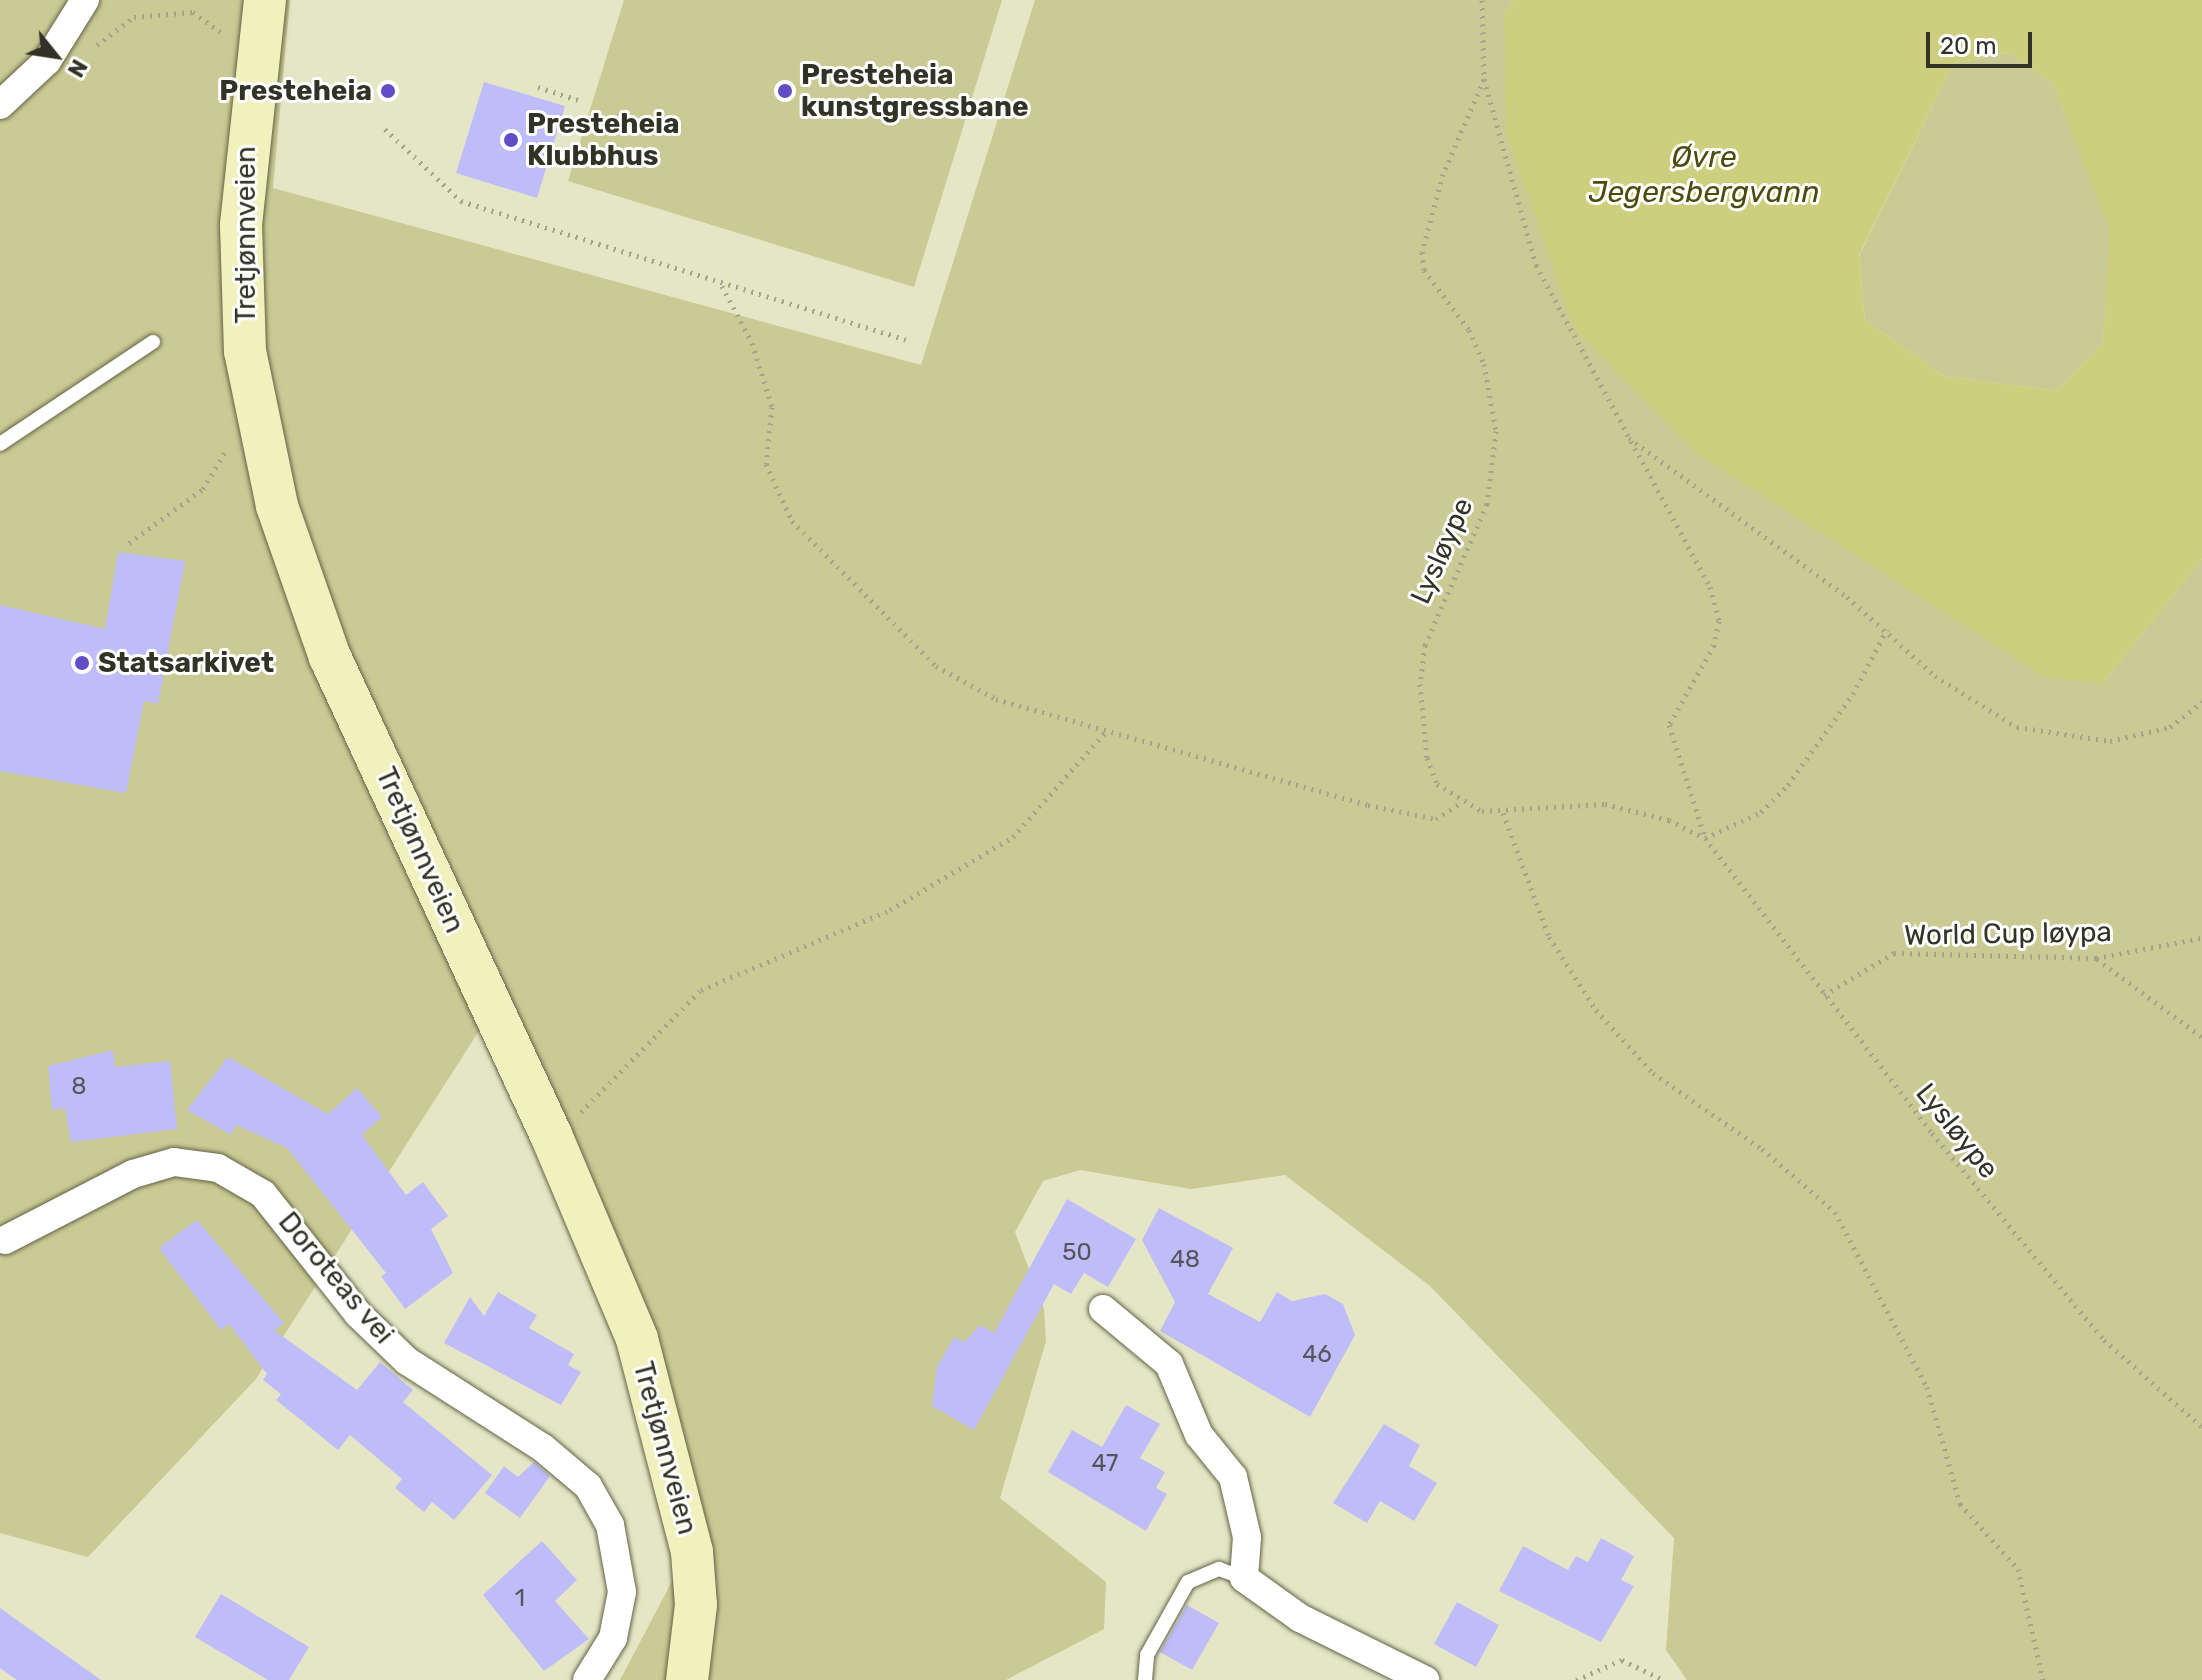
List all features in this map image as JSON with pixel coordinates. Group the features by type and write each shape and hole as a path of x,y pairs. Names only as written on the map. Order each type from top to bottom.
{"street":[{"path":"0,105 47,61 85,0"},
{"name":"Tretjønnveien","path":"257,2 241,225 245,351 277,506 330,657 551,1135 637,1339 692,1552 696,1605 687,1680"},
{"name":"Doroteas vei","path":"5,1240 133,1174 174,1162 218,1168 263,1194 358,1314 407,1361 543,1448 588,1486 610,1525 622,1592 613,1638 587,1680"},
{"path":"1103,1309 1169,1364 1199,1435 1233,1477 1247,1537 1244,1578 1300,1618 1425,1680"}],"lane":[{"path":"0,444 153,342"},
{"path":"1145,1680 1147,1655 1188,1582 1219,1569 1244,1578"}],"path":[{"name":"Lysløype","path":"1482,0 1484,79 1505,174 1536,265 1628,438 1691,548 1719,621 1714,645 1669,725 1705,838 1824,995 2104,1340 2202,1427"},
{"path":"93,49 134,17 193,12 207,17 224,39"},
{"name":"Lysløype","path":"1484,79 1443,174 1422,252 1424,270 1469,330 1484,364 1496,431 1487,504 1437,611 1420,684 1427,758 1437,784 1461,803 1503,813 1605,804 1669,820 1705,838"},
{"path":"538,87 578,100"},
{"path":"385,129 461,201 722,286 906,340"},
{"path":"722,286 752,343 772,407 766,464 792,521 936,666 996,699 1436,819 1461,803"},
{"path":"1628,438 1887,629 1935,676 2017,727 2110,741 2170,727 2202,702"},
{"path":"129,543 203,489 225,442"},
{"path":"1705,838 1761,812 1788,785 1853,694 1887,629"},
{"path":"568,1104 575,1118 701,990 890,910 1013,837 1106,731"},
{"path":"1503,813 1549,937 1596,1010 1653,1073 1762,1149 1835,1212 1927,1387 1960,1504 2018,1569 2043,1680"},
{"name":"World Cup løypa","path":"1824,995 1894,953 2096,958 2202,938"},
{"path":"2096,958 2202,1037"},
{"path":"1576,1680 1622,1660 1664,1680"}],"green space":[{"path":"0,0 290,0 273,188 921,365 1035,0 1514,0 1504,15 2102,684 2202,559 2202,1680 1687,1680 1666,1650 1674,1538 1430,1286 1285,1175 1191,1189 1080,1170 1043,1181 1015,1232 1044,1309 1046,1341 1000,1498 1106,1582 1104,1629 1006,1680 620,1680 698,1532 495,1006 256,1379 88,1557 0,1533"},
{"name":"Presteheia kunstgressbane","path":"624,0 1002,0 914,287 568,181"},
{"path":"2009,52 2053,83 2111,231 2103,343 2057,391 1944,376 1865,320 1859,256 1953,64"}],"water":[{"name":"Øvre Jegersbergvann","path":"1514,0 2202,0 2202,559 2102,684 2045,677 1694,451 1574,328 1506,132 1504,15","holes":["2009,52 2053,83 2110,231 2103,343 2057,391 1944,376 1865,320 1859,255 1953,64"]}],"building":[{"name":"Presteheia Klubbhus","path":"484,82 565,106 537,198 456,173"},
{"name":"Statsarkivet","path":"118,552 185,561 158,704 144,701 126,793 0,771 0,605 105,629"},
{"path":"113,1050 115,1067 170,1061 177,1129 71,1142 65,1108 52,1110 48,1066"},
{"path":"228,1057 328,1114 357,1088 382,1117 362,1135 406,1195 423,1182 448,1216 431,1229 453,1273 405,1309 381,1276 386,1273 287,1148 236,1125 231,1135 187,1110"},
{"path":"1067,1199 1136,1239 1108,1287 1084,1273 1071,1294 1054,1284 974,1430 932,1406 937,1367 954,1337 964,1342 980,1325 994,1333"},
{"path":"1159,1208 1233,1248 1208,1294 1260,1322 1277,1292 1292,1301 1325,1294 1343,1304 1355,1335 1310,1417 1160,1331 1175,1302 1142,1240"},
{"path":"197,1220 284,1323 274,1330 357,1390 380,1362 413,1390 403,1402 492,1475 454,1520 432,1502 424,1512 395,1488 402,1479 350,1435 338,1450 276,1400 281,1394 263,1380 267,1374 229,1324 221,1330 159,1248"},
{"path":"498,1292 537,1315 529,1328 574,1354 568,1365 581,1372 561,1405 444,1343 470,1297 484,1316"},
{"path":"1126,1405 1160,1424 1140,1458 1165,1472 1156,1488 1167,1494 1146,1531 1048,1472 1072,1430 1102,1447"},
{"path":"1384,1424 1420,1445 1409,1466 1437,1483 1414,1521 1380,1501 1367,1523 1333,1503"},
{"path":"534,1462 550,1476 520,1518 485,1493 504,1466 518,1477"},
{"path":"1601,1538 1634,1556 1621,1580 1634,1586 1601,1642 1499,1591 1523,1546 1568,1570 1576,1556 1588,1562"},
{"path":"542,1541 577,1580 555,1601 589,1639 544,1671 483,1595"},
{"path":"221,1594 309,1647 289,1680 268,1680 195,1637"},
{"path":"1457,1602 1499,1625 1476,1667 1434,1644"},
{"path":"1187,1605 1219,1623 1192,1670 1160,1652"},
{"path":"0,1608 101,1680 17,1680 0,1668"}],"place":[{"name":"Presteheia","path":"388,91"},
{"name":"Presteheia kunstgressbane","path":"785,91"},
{"name":"Presteheia Klubbhus","path":"511,140"},
{"name":"Statsarkivet","path":"82,663"}]}
